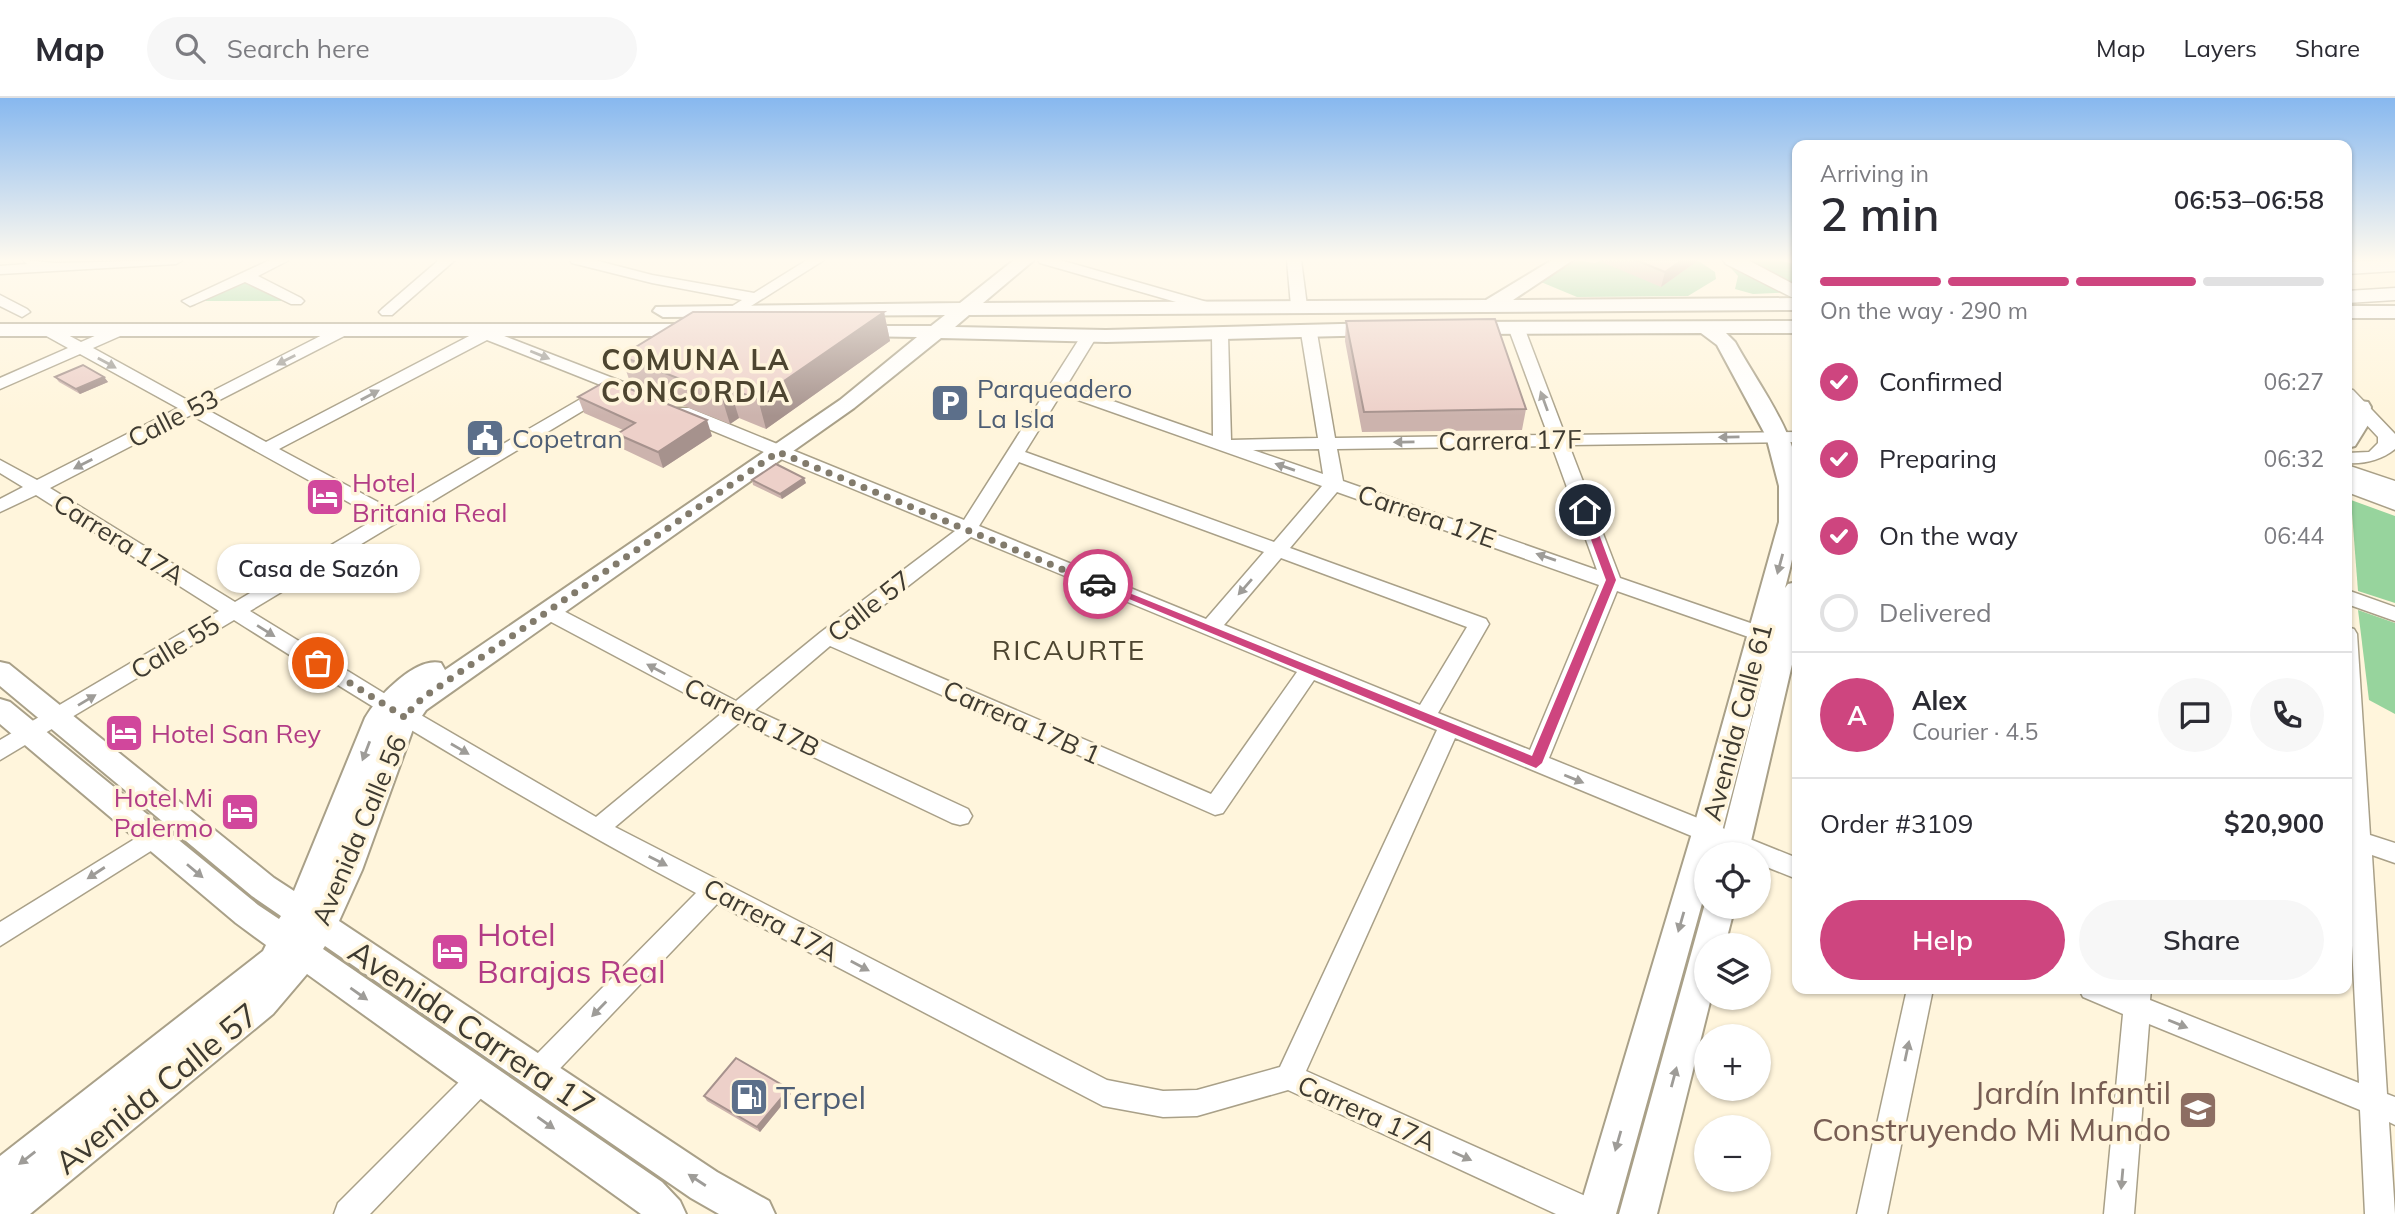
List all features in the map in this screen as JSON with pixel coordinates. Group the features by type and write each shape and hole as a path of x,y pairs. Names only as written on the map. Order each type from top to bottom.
{"highway":[{"path":"2352,462 2395,479"},
{"path":"2352,474 2395,490"}],"main road":[{"name":"Avenida Calle 56","path":"302,934 344,878 404,689 772,449 852,400 949,312"},
{"path":"2352,313 2391,312"},
{"name":"Avenida Calle 61","path":"1705,327 1725,342 1790,437"},
{"path":"1745,327 1792,335"},
{"name":"Avenida Calle 61","path":"1745,327 1745,343 1790,437 1791,522 1781,641"},
{"path":"1437,328 1792,327"},
{"path":"831,330 1089,336 1398,329"},
{"path":"0,330 754,330"},
{"path":"2352,434 2357,425 2353,400"},
{"name":"Avenida Calle 56","path":"397,712 412,708 772,449"},
{"name":"Avenida Calle 61","path":"1726,842 1792,606"},
{"name":"Avenida Carrera 17","path":"0,671 262,887 302,934 482,1078 649,1195 667,1214"},
{"name":"Avenida Carrera 17","path":"0,709 247,914 302,934 537,1073 704,1185 752,1213"},
{"name":"Avenida Calle 61","path":"1597,1214 1699,919"},
{"name":"Avenida Calle 57","path":"0,1180 253,980 302,934"},
{"name":"Avenida Calle 57","path":"1,1214 261,1003 286,979 302,934"},
{"path":"1638,1214 1694,1001"}],"street":[{"path":"677,347 734,312"},
{"path":"1516,327 1611,580 1536,763"},
{"name":"Calle 53","path":"0,506 346,329"},
{"path":"47,330 392,518"},
{"path":"0,384 121,330"},
{"path":"266,449 485,331 1449,727 1720,842"},
{"path":"1209,629 1334,484 1309,332"},
{"path":"1220,335 1222,445"},
{"name":"Calle 57","path":"597,830 828,637 967,531 1089,336"},
{"name":"Calle 55","path":"0,751 635,372"},
{"name":"Carrera 17E","path":"1056,387 1781,641"},
{"path":"2352,459 2377,455 2385,450 2391,439 2353,400"},
{"name":"Carrera 17F","path":"1222,445 1790,437"},
{"path":"1015,454 1479,624 1424,718"},
{"name":"Carrera 17A","path":"0,465 397,712 597,830 1103,1093 1163,1104 1197,1102 1289,1077 1590,1214"},
{"path":"2352,488 2395,504"},
{"path":"2352,599 2395,614"},
{"name":"Carrera 17B","path":"548,611 738,712 960,816"},
{"name":"Carrera 17B 1","path":"828,637 1215,806 1309,671"},
{"path":"1289,1077 1449,727"},
{"path":"2352,805 2353,839 2384,1107 2380,1214"},
{"path":"0,935 154,837"},
{"path":"2353,839 2395,853"},
{"path":"1771,860 1792,867"},
{"path":"537,1073 715,890"},
{"path":"1872,1214 1919,994"},
{"path":"2117,994 2137,998 2384,1107"},
{"path":"2119,1214 2137,998"},
{"path":"349,1214 482,1078"}],"green space":[{"path":"2352,500 2395,516 2395,603 2358,591"},
{"path":"2358,610 2395,623 2395,714 2369,700"}],"building":[{"path":"693,312 884,312 758,399 730,389 721,395 621,356"},
{"path":"1495,319 1526,409 1364,412 1346,321"},
{"path":"83,365 104,377 76,389 55,377"},
{"path":"608,380 707,420 658,452 617,434 635,423 578,397"},
{"path":"776,464 804,478 780,494 752,480"},
{"name":"Terpel","path":"736,1058 789,1089 757,1127 704,1096"}],"way so far":[{"path":"318,663 406,718 424,697 778,452 1098,584"}],"place":[{"name":"Parqueadero La Isla","path":"950,403"},
{"name":"Copetran","path":"485,438"},
{"name":"Hotel Britania Real","path":"325,497"},
{"name":"Casa de Sazón","path":"318,663"},
{"name":"Hotel San Rey","path":"124,733"},
{"name":"Hotel Mi Palermo","path":"240,812"},
{"name":"Hotel Barajas Real","path":"450,952"},
{"name":"Terpel","path":"749,1097"},
{"name":"Jardín Infantil Construyendo Mi Mundo","path":"2198,1110"}],"district":[{"name":"COMUNA LA CONCORDIA","path":"696,375"},
{"name":"RICAURTE","path":"1069,649"}],"route":[{"path":"1098,584 1536,763 1611,580 1585,510"}]}
